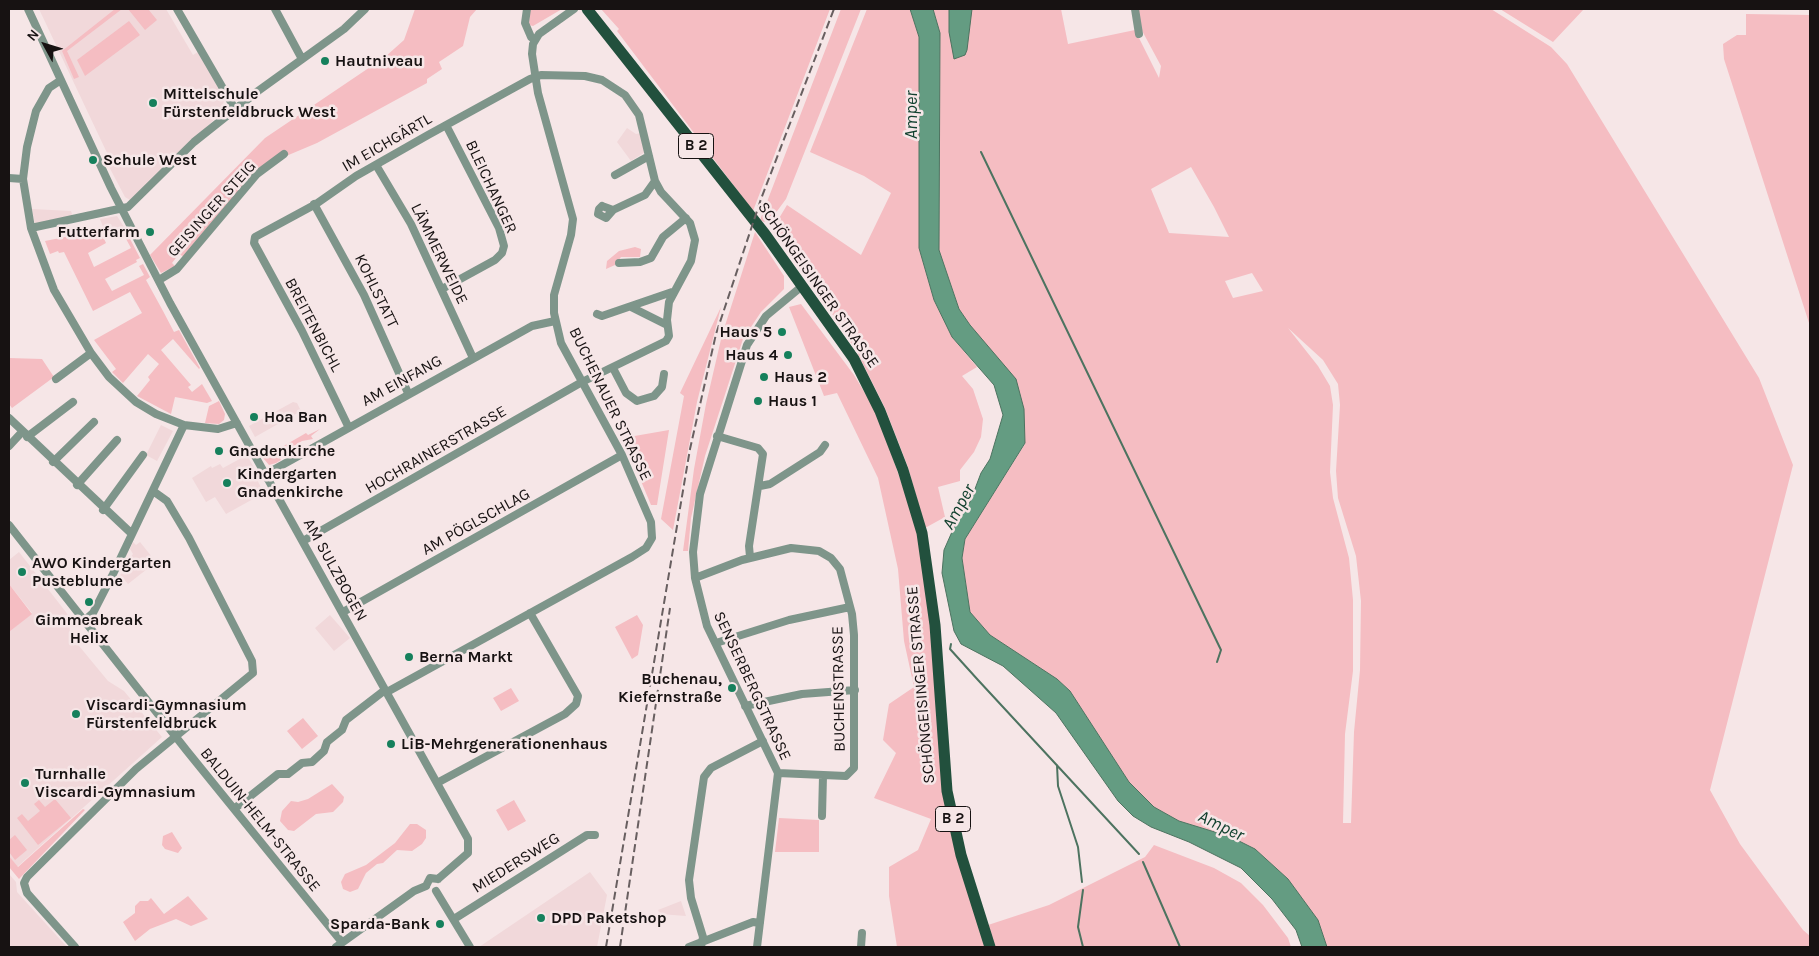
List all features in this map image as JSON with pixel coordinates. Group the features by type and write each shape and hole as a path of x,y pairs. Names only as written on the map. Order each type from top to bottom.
{"main road":[{"name":"SCHÖNGEISINGER STRASSE","path":"587,9 765,234 854,359 880,411 903,470 922,533 936,625 947,791 961,856 990,947"}],"street":[{"name":"AM SULZBOGEN","path":"28,9 122,209 159,280 468,838 468,853 438,879"},
{"path":"178,9 235,109"},
{"path":"275,9 302,59"},
{"path":"31,228 128,207 194,142 235,109 344,29 364,9"},
{"name":"BUCHENAUER STRASSE","path":"234,809 278,774 288,774 302,763 312,762 324,751 327,742 342,730 346,720 386,691 642,552 650,543 653,534 651,522 622,455 561,343 555,321 554,295 568,249 573,219 535,77 532,54 535,40 530,38 525,23 527,9"},
{"path":"535,40 543,30 574,9"},
{"path":"1136,9 1139,34"},
{"path":"535,77 588,76 602,80 620,91 639,116 655,181 664,196 686,218 693,230 694,250 687,271 672,292 602,316 598,314"},
{"name":"IM EICHGÄRTL","path":"255,237 446,125 535,77"},
{"path":"61,80 49,88 36,110 27,147 23,180 31,228 41,261 54,290 91,354 109,377 136,402 156,414 184,425 218,429 237,423"},
{"name":"BLEICHANGER","path":"442,289 495,260 502,253 504,246 499,227 446,125"},
{"name":"GEISINGER STEIG","path":"159,280 177,269 257,174 284,154"},
{"path":"615,175 649,156"},
{"name":"LÄMMERWEIDE","path":"376,165 411,224 474,358"},
{"path":"9,178 23,180"},
{"path":"613,210 645,194 655,181"},
{"path":"645,194 664,196"},
{"name":"KOHLSTATT","path":"314,204 364,295 408,393"},
{"path":"619,264 640,262 651,258 663,236 686,218"},
{"name":"BREITENBICHL","path":"255,237 257,248 304,335 348,426"},
{"name":"SENSERBERGSTRASSE","path":"757,947 778,773 703,615 695,578 693,552 698,507 717,436 752,336 766,316 801,287"},
{"name":"HOCHRAINERSTRASSE","path":"303,541 582,382 664,343 669,336 667,325 668,308 672,292"},
{"path":"631,307 667,325"},
{"name":"AM EINFANG","path":"266,474 348,426 536,324 555,321"},
{"path":"56,378 91,354"},
{"path":"613,368 626,393 637,401 654,396 662,387 664,374"},
{"path":"9,446 73,402"},
{"path":"9,418 103,510 132,534"},
{"path":"53,462 94,422"},
{"path":"84,621 93,613 184,425"},
{"path":"717,436 762,450 760,486 749,546 750,558"},
{"path":"77,485 117,440"},
{"path":"760,486 770,484 820,452 824,444"},
{"path":"103,510 143,455"},
{"name":"AM PÖGLSCHLAG","path":"343,612 622,455"},
{"path":"75,947 27,893 24,883 27,877 105,798 174,735 251,676 254,668 178,520 167,502 153,491"},
{"name":"BALDUIN-HELM-STRASSE","path":"9,526 234,809 338,944"},
{"name":"BUCHENSTRASSE","path":"695,578 750,558 791,548 813,549 823,552 840,569 850,606 854,635 854,768 846,776 778,773"},
{"path":"716,644 789,620 850,606"},
{"path":"437,783 559,717 576,704 578,696 530,613"},
{"path":"745,706 802,694 854,690"},
{"path":"702,944 703,937 691,898 689,880 704,777 711,768 763,741"},
{"path":"822,816 823,776"},
{"name":"MIEDERSWEG","path":"454,919 587,835 595,834"},
{"path":"338,944 414,891 426,886 430,878 438,879 440,885 436,891"},
{"path":"426,886 431,891 436,891"},
{"path":"436,891 470,947"},
{"path":"688,947 702,944 753,922 760,923"},
{"path":"861,947 862,933"}],"shaded area":[{"name":"Mittelschule Fürstenfeldbruck West","path":"39,9 166,9 193,55 198,52 224,98 223,107 218,116 130,200 125,197 106,161 108,155"},
{"path":"115,9 122,9 67,51 79,77 74,79 62,51"},
{"path":"128,9 148,9 157,20 145,30"},
{"path":"415,9 477,9 470,17 463,46 439,62 442,69 427,79 427,83 317,143 260,167 184,257 179,254 172,263 175,266 161,273 150,255 265,138 385,57 404,40"},
{"path":"530,9 562,9 533,26 529,25"},
{"path":"601,9 830,9 753,211 617,31 619,29"},
{"path":"841,9 861,9 786,199 772,218 764,222 760,220"},
{"path":"867,9 910,9 919,37 919,248 934,300 952,337 977,367 962,376 973,389 983,419 981,437 974,452 960,470 960,481 938,487 945,517 925,528 908,467 885,408 857,352 808,277 772,230 787,205 861,255 891,193 864,176 810,152"},
{"path":"910,9 933,9 940,33 939,250 959,309 970,325 1016,379 1024,409 1025,443 965,539 962,558 970,612 990,635 1057,679 1070,691 1129,782 1154,807 1179,821 1231,837 1255,849 1288,879 1318,920 1327,947 1302,947 1296,930 1272,899 1241,868 1189,842 1151,827 1133,816 1118,801 1056,713 1003,666 961,644 954,631 942,573 944,550 955,525 970,502 981,473 990,459 1003,415 994,385 952,337 934,300 919,248 919,37"},
{"path":"933,9 1061,9 1068,44 1135,30 1159,78 1161,66 1139,25 1139,9 1491,9 1551,47 1567,64 1759,378 1793,465 1710,790 1740,844 1803,930 1810,936 1810,947 1327,947 1318,920 1288,879 1255,849 1231,837 1179,821 1154,807 1129,782 1070,691 1057,679 990,635 970,612 962,558 965,539 1025,444 970,325 959,309 939,250 940,33","holes":["1191,167 1214,207 1229,237 1169,233 1151,189","1252,273 1263,291 1233,298 1225,281","1288,328 1323,360 1338,384 1340,405 1336,471 1338,498 1356,556 1361,601 1360,670 1354,732 1351,823 1343,823 1345,734 1353,671 1353,600 1349,558 1333,498 1330,472 1333,405 1330,386 1318,366"]},
{"path":"949,9 972,9 967,50 965,55 954,59 949,32"},
{"path":"1500,9 1584,9 1553,42"},
{"path":"1746,14 1810,15 1810,326 1724,59 1723,44 1737,35 1746,35"},
{"path":"129,21 140,35 85,76 77,60"},
{"path":"627,128 636,134 641,133 645,152 631,161 617,142"},
{"path":"32,209 71,211 72,214 71,218 35,225"},
{"path":"117,216 126,230 108,239 100,219"},
{"path":"100,230 106,243 88,253 94,267 131,248 125,237 128,235 140,258 136,260 137,262 105,279 112,291 144,275 139,266 143,264 150,277 146,280 174,332 179,330 200,368 173,339 161,350 191,385 188,387 192,392 202,384 212,401 207,403 175,397 171,414 137,396 150,380 148,377 159,364 148,354 123,383 112,372 116,369 94,340 142,313 130,292 93,311 64,252 59,253 58,251 50,254 45,241"},
{"path":"755,232 784,276 784,289 761,312 743,339 705,456 691,518 688,551 683,551 694,469 706,404 722,335"},
{"path":"635,247 641,249 640,257 621,257 615,265 606,269 607,261 619,251"},
{"path":"801,304 854,375 877,413 919,533 933,625 944,794 986,947 897,947 889,896 889,867 918,850 931,819 874,798 896,753 883,740 889,704 914,687 904,641 898,569 878,478 837,393 824,396 789,307"},
{"path":"721,307 697,402 673,530 661,519 684,396 680,393"},
{"path":"9,358 42,359 54,377 12,408 9,404"},
{"path":"219,401 225,414 224,420 219,424 205,423 209,406"},
{"path":"293,402 297,403 301,411 255,437 249,426"},
{"path":"161,425 173,431 157,461 146,455"},
{"path":"320,429 311,436 313,439 302,441 279,455 281,460 276,463 269,465 263,458 306,433 308,435"},
{"path":"669,430 657,505 651,505 623,438"},
{"name":"Kindergarten Gnadenkirche","path":"247,455 254,468 252,470 264,493 226,514 215,497 206,502 192,478 211,466 212,468 220,464 223,468"},
{"path":"133,542 136,545 140,542 156,562 128,584 120,575 124,571 121,567 125,559 127,562 133,554 130,549"},
{"name":"Viscardi-Gymnasium Fürstenfeldbruck","path":"19,552 69,616 70,635 108,681 124,691 162,737 17,867 9,856 9,632 32,613 9,584 9,560"},
{"path":"9,584 32,614 9,632"},
{"path":"330,615 350,638 334,651 315,628"},
{"path":"637,615 643,625 638,655 632,659 615,627"},
{"path":"511,688 519,701 501,711 493,698"},
{"path":"303,718 318,736 302,749 287,731"},
{"path":"332,784 344,797 343,802 333,812 316,814 294,831 288,830 280,821 282,811 291,801 298,802 308,799"},
{"path":"55,799 71,818 38,845 17,818 22,814 28,821 40,811 34,804 39,800 45,807"},
{"path":"514,800 526,821 508,831 496,810"},
{"path":"83,809 85,810 19,879 9,867 9,856 18,867"},
{"path":"779,818 819,820 819,852 775,852"},
{"path":"410,824 417,824 426,830 426,838 422,844 412,851 397,850 383,863 377,864 366,873 358,889 350,892 343,889 341,882 345,874 366,865 395,843"},
{"path":"172,832 182,848 178,853 165,849 162,845 163,836"},
{"path":"15,835 27,850 15,860 9,852 9,840"},
{"path":"1154,845 1214,868 1241,883 1263,905 1288,938 1291,947 993,947 988,925 1049,905 1145,857"},
{"path":"590,872 607,895 597,947 479,947"},
{"path":"9,874 16,882 17,892 67,947 9,947"},
{"path":"188,896 208,919 191,926 176,919 150,929 135,941 123,922 135,913 135,906 140,901 148,901 151,898 164,914"},
{"path":"681,901 686,916 660,914 658,910"}],"waterway":[{"path":"981,152 1221,650 1217,662"},
{"path":"951,644 950,649 1139,854"},
{"path":"1057,765 1058,786 1078,847 1082,882"},
{"path":"1143,862 1180,947"},
{"path":"1083,890 1078,927 1083,947"}],"railway":[{"path":"606,947 690,449 716,334 761,199 834,9"},
{"path":"620,947 670,608"}],"place":[{"name":"Hautniveau","path":"325,61"},
{"name":"Mittelschule Fürstenfeldbruck West","path":"153,103"},
{"name":"Schule West","path":"93,160"},
{"name":"Futterfarm","path":"150,232"},
{"name":"Haus 5","path":"782,332"},
{"name":"Haus 4","path":"788,355"},
{"name":"Haus 2","path":"764,377"},
{"name":"Haus 1","path":"758,401"},
{"name":"Hoa Ban","path":"254,417"},
{"name":"Gnadenkirche","path":"219,451"},
{"name":"Kindergarten Gnadenkirche","path":"227,483"},
{"name":"AWO Kindergarten Pusteblume","path":"22,572"},
{"name":"Gimmeabreak Helix","path":"89,602"},
{"name":"Berna Markt","path":"409,657"},
{"name":"Buchenau, Kiefernstraße","path":"732,688"},
{"name":"Viscardi-Gymnasium Fürstenfeldbruck","path":"76,714"},
{"name":"LiB-Mehrgenerationenhaus","path":"391,744"},
{"name":"Turnhalle Viscardi-Gymnasium","path":"25,783"},
{"name":"DPD Paketshop","path":"541,918"},
{"name":"Sparda-Bank","path":"440,924"}],"water label":[{"name":"Amper","path":"912,115"},
{"name":"Amper","path":"959,507"},
{"name":"Amper","path":"1221,826"}]}
